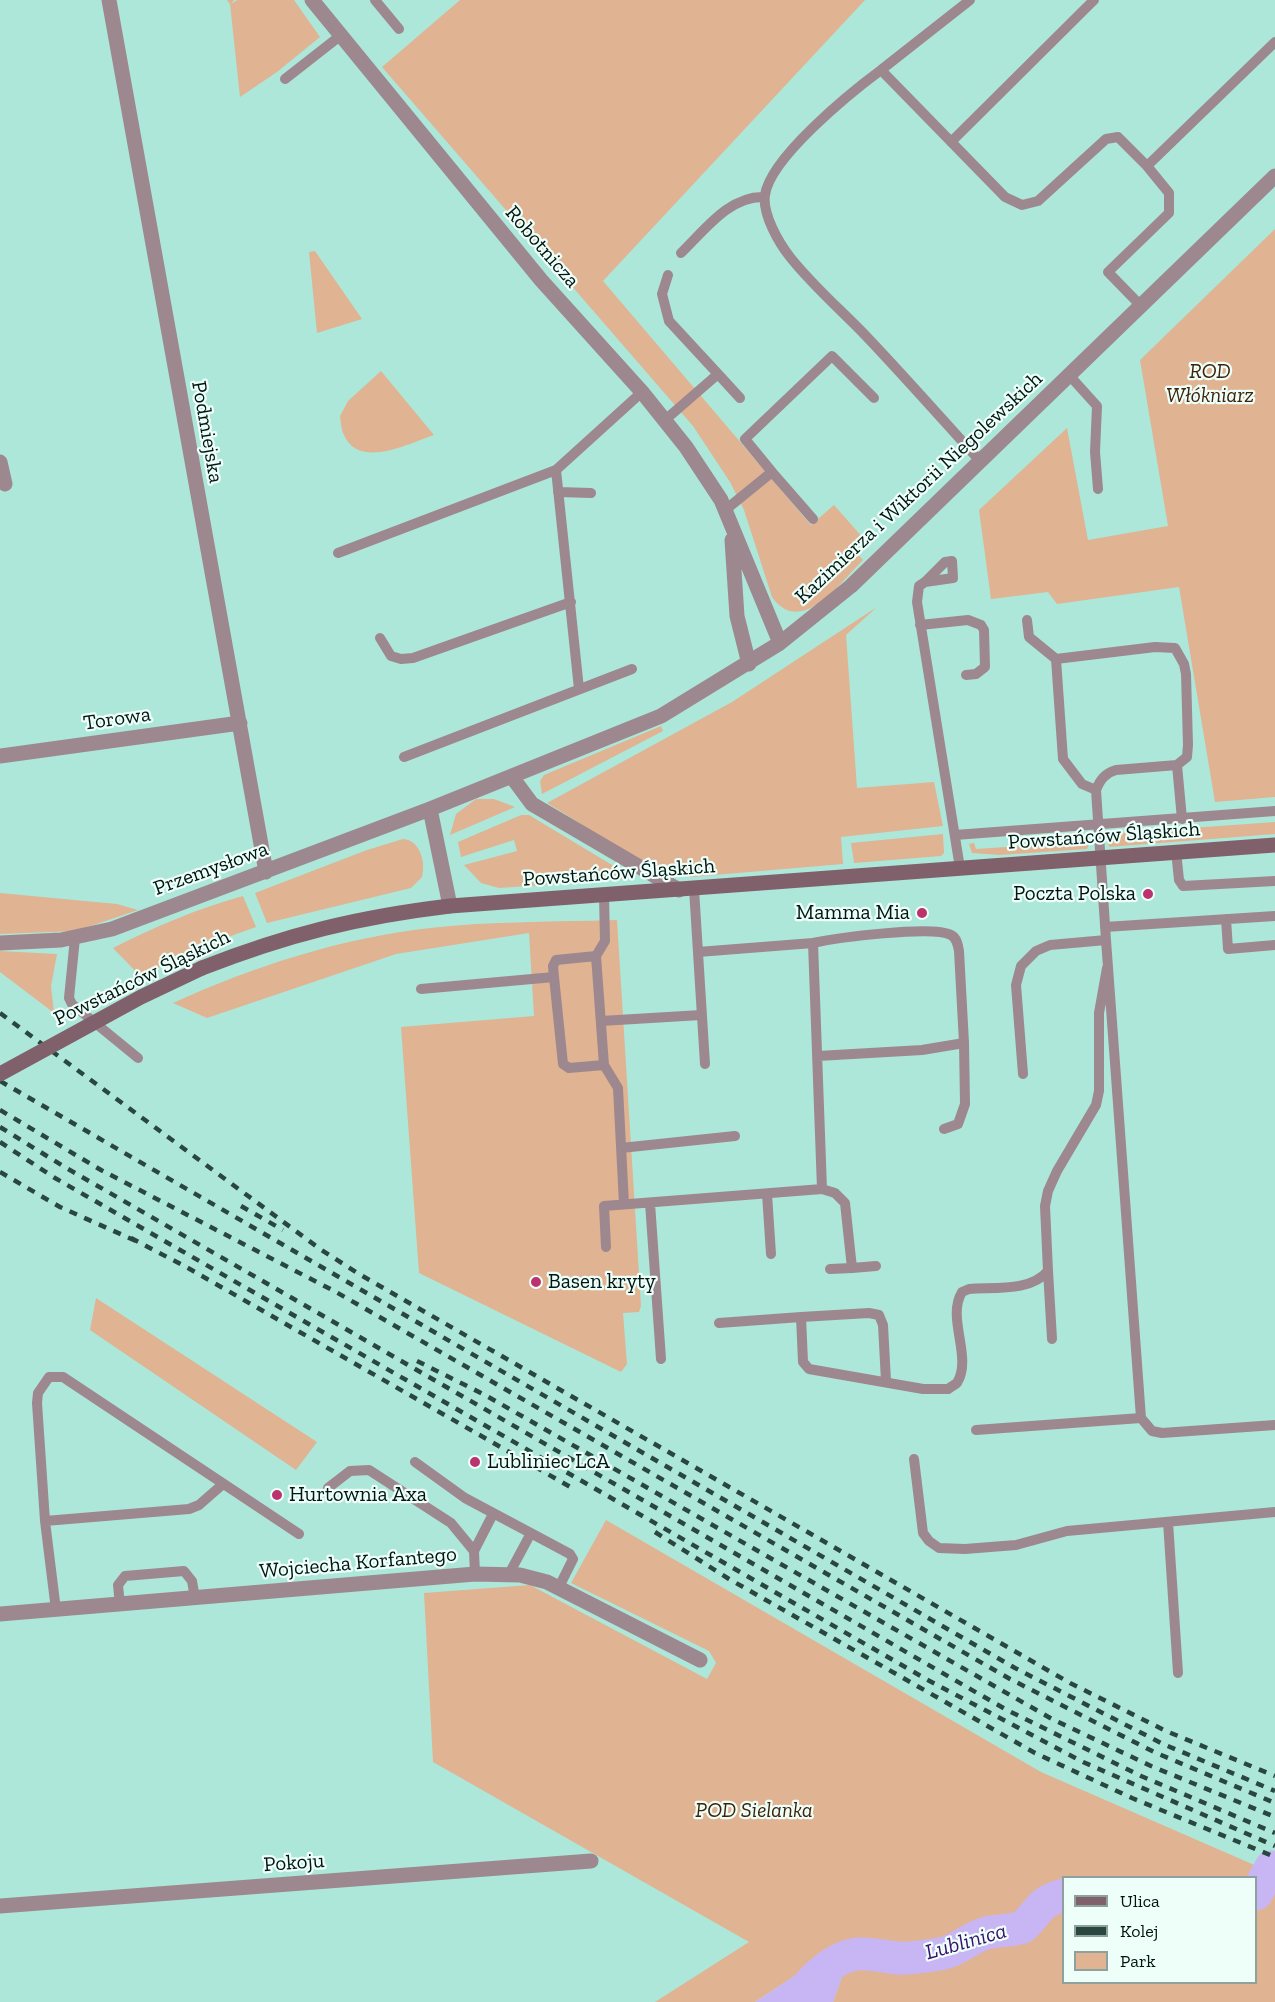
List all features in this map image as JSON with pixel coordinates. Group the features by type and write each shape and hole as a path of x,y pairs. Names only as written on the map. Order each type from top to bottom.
{"main road":[{"name":"Powstańców Śląskich","path":"0,1074 141,997 202,968 258,947 337,924 450,906 686,890 1100,856 1275,845"}],"street":[{"name":"Podmiejska","path":"109,0 266,872"},
{"name":"Robotnicza","path":"312,0 542,280 642,392 714,487 780,644"},
{"name":"Kazimierza i Wiktorii Niegolewskich","path":"430,809 661,716 780,644 851,586 1275,176"},
{"path":"0,462 5,484"},
{"name":"Robotnicza","path":"730,528 737,616 749,664"},
{"name":"Torowa","path":"0,756 240,723"},
{"path":"512,777 532,804 686,890"},
{"path":"430,809 450,906"},
{"name":"Przemysłowa","path":"0,943 75,938 112,929 430,809"},
{"name":"Wojciecha Korfantego","path":"0,1614 476,1574 508,1574 534,1578 559,1587 700,1660"},
{"name":"Pokoju","path":"0,1906 591,1861"}],"lane":[{"path":"375,0 399,29"},
{"path":"970,0 859,86 780,162 769,180 764,197 768,215 789,256 912,383 980,461"},
{"path":"951,142 1094,0"},
{"path":"285,79 340,36"},
{"path":"1147,166 1275,42"},
{"path":"881,70 1005,197 1022,205 1038,201 1106,139 1118,137 1147,166 1169,193 1169,213 1108,272 1140,306"},
{"path":"681,253 731,207 752,197 764,197"},
{"path":"668,275 662,294 669,321 740,398"},
{"path":"813,519 745,439 831,356 874,398"},
{"path":"665,420 718,374"},
{"path":"1069,375 1097,406 1095,452 1098,489"},
{"path":"339,553 556,470 642,392"},
{"path":"556,470 579,689"},
{"path":"724,511 772,472"},
{"path":"558,492 591,493"},
{"path":"925,582 919,586 917,593 920,624 960,868"},
{"path":"380,638 390,656 401,659 413,658 571,602"},
{"path":"920,624 968,621 981,624 984,630 985,667 976,674 966,675"},
{"path":"1027,621 1029,637 1056,659 1155,646 1175,648 1184,664 1187,757 1177,765 1109,772 1096,790 1107,968 1142,1418 1152,1431 1162,1433 1275,1425"},
{"path":"1056,659 1063,759 1082,784 1096,790"},
{"path":"404,757 632,669"},
{"path":"1177,765 1182,819"},
{"path":"955,835 1275,811"},
{"path":"1176,852 1179,880 1184,886 1275,881"},
{"path":"686,890 698,952 705,1064"},
{"path":"604,895 605,941 596,956 604,1065 617,1083 624,1204"},
{"path":"1105,927 1275,916"},
{"path":"1226,919 1228,949 1275,945"},
{"path":"698,952 915,932 950,934 954,937 959,951 964,1043 964,1112 958,1124 944,1129"},
{"path":"75,938 69,998 72,1004 138,1058"},
{"path":"1023,1074 1016,985 1022,966 1036,951 1050,945 1106,940"},
{"path":"813,943 822,1189"},
{"path":"596,956 556,960 553,966 562,1064 569,1068 604,1065"},
{"path":"1052,1339 1045,1206 1048,1191 1057,1171 1096,1105 1099,1092 1099,1013 1107,968"},
{"path":"421,988 554,977"},
{"path":"601,1021 701,1015"},
{"path":"818,1056 922,1050 964,1043"},
{"path":"621,1148 735,1136"},
{"path":"606,1247 604,1206 822,1189 835,1193 845,1203 852,1268"},
{"path":"768,1194 771,1254"},
{"path":"650,1203 661,1359"},
{"path":"830,1269 876,1266"},
{"path":"801,1317 803,1362 809,1369 932,1390 954,1387 960,1379 961,1371 957,1305 962,1292 969,1289 1026,1285 1035,1282 1048,1271"},
{"path":"719,1323 869,1313 879,1315 883,1325 886,1381"},
{"path":"56,1610 45,1521 37,1403 43,1384 49,1377 63,1377 299,1534"},
{"path":"976,1430 1142,1418"},
{"path":"914,1459 920,1522 929,1541 939,1548 965,1550 1016,1545 1067,1531 1275,1512"},
{"path":"415,1462 465,1498 570,1554 573,1559 559,1587"},
{"path":"328,1488 350,1471 369,1470 451,1523 474,1551"},
{"path":"45,1521 189,1509 199,1505 223,1484"},
{"path":"476,1574 474,1551 493,1514"},
{"path":"1168,1522 1178,1674"},
{"path":"508,1574 531,1533"},
{"path":"120,1605 118,1584 121,1579 137,1575 184,1572 192,1581 195,1598"}],"green space":[{"path":"227,0 234,0 231,4 237,0 294,0 320,37 277,72 240,97 230,4"},
{"path":"460,0 865,0 603,281 811,525 834,505 864,539 854,550 863,560 832,593 820,602 795,612 783,608 772,597 744,510 730,482 693,426 382,67"},
{"name":"ROD Włókniarz","path":"1275,229 1275,797 1215,802 1179,587 1057,604 1048,592 991,599 979,510 1067,428 1088,540 1168,526 1140,360"},
{"path":"315,251 362,319 317,333 309,252"},
{"path":"381,371 434,435 386,451 361,451 351,445 343,433 340,416 348,401"},
{"path":"877,607 846,635 857,788 934,782 943,826 841,837 843,864 691,877 671,872 634,856 547,803 732,702"},
{"path":"661,726 663,731 542,794 540,781 544,775"},
{"path":"476,799 494,799 515,807 450,835 456,814"},
{"path":"521,815 529,815 622,871 620,875 628,879 499,888 481,883 464,865 517,851 514,840 461,857 458,842"},
{"path":"1275,822 1275,834 1109,847 1107,834"},
{"path":"1081,832 1091,840 1087,849 1000,855 972,853 969,844 974,843 976,849 1052,844 1061,834"},
{"path":"943,834 944,853 941,856 854,863 851,843"},
{"path":"403,839 414,843 418,848 423,865 422,877 411,888 267,923 255,893 367,850"},
{"path":"0,893 117,904 138,910 76,931 0,934"},
{"path":"243,896 256,927 192,950 141,977 113,948 177,919"},
{"path":"617,920 641,1306 639,1312 623,1313 627,1364 621,1372 419,1273 401,1027 534,1016 529,933 396,954 207,1018 173,1003 235,977 299,955 364,939 430,928 477,924"},
{"path":"0,951 57,954 51,986 54,1013 0,972"},
{"path":"96,1298 317,1442 296,1470 90,1330"},
{"name":"POD Sielanka","path":"606,1520 1041,1772 1275,1874 1275,2002 833,2002 842,1977 856,1955 822,1958 755,2002 655,2002 749,1942 433,1762 424,1593 530,1585 707,1679 716,1663 709,1651 571,1583"}],"shaded area":[{"path":"857,1954 842,1977 833,2002 755,2002 822,1958"}],"waterway":[{"name":"Lublinica","path":"1257,1892 1271,1867"},
{"name":"Lublinica","path":"797,2002 814,1979 830,1965 848,1956 863,1954 908,1958 946,1952 986,1933 1023,1927 1044,1904 1062,1896"}],"railway":[{"path":"0,1013 320,1249 359,1274 1070,1683 1166,1731 1275,1776"},
{"path":"0,1081 1015,1668 1163,1744 1275,1791"},
{"path":"0,1110 101,1170 336,1292 1010,1679 1154,1752 1275,1803"},
{"path":"0,1127 63,1166 1005,1709 1141,1776 1275,1833"},
{"path":"0,1142 55,1178 926,1679 1083,1762 1275,1846"},
{"path":"0,1172 60,1207 136,1241"},
{"path":"241,1206 283,1230"},
{"path":"131,1238 188,1268 572,1488"},
{"path":"417,1361 485,1395 1052,1719 1151,1766 1275,1817"},
{"path":"655,1532 729,1579 1035,1753 1132,1798 1275,1857"}],"place":[{"name":"Poczta Polska","path":"1148,894"},
{"name":"Mamma Mia","path":"922,913"},
{"name":"Basen kryty","path":"536,1282"},
{"name":"Lubliniec LcA","path":"475,1462"},
{"name":"Hurtownia Axa","path":"277,1495"}]}
